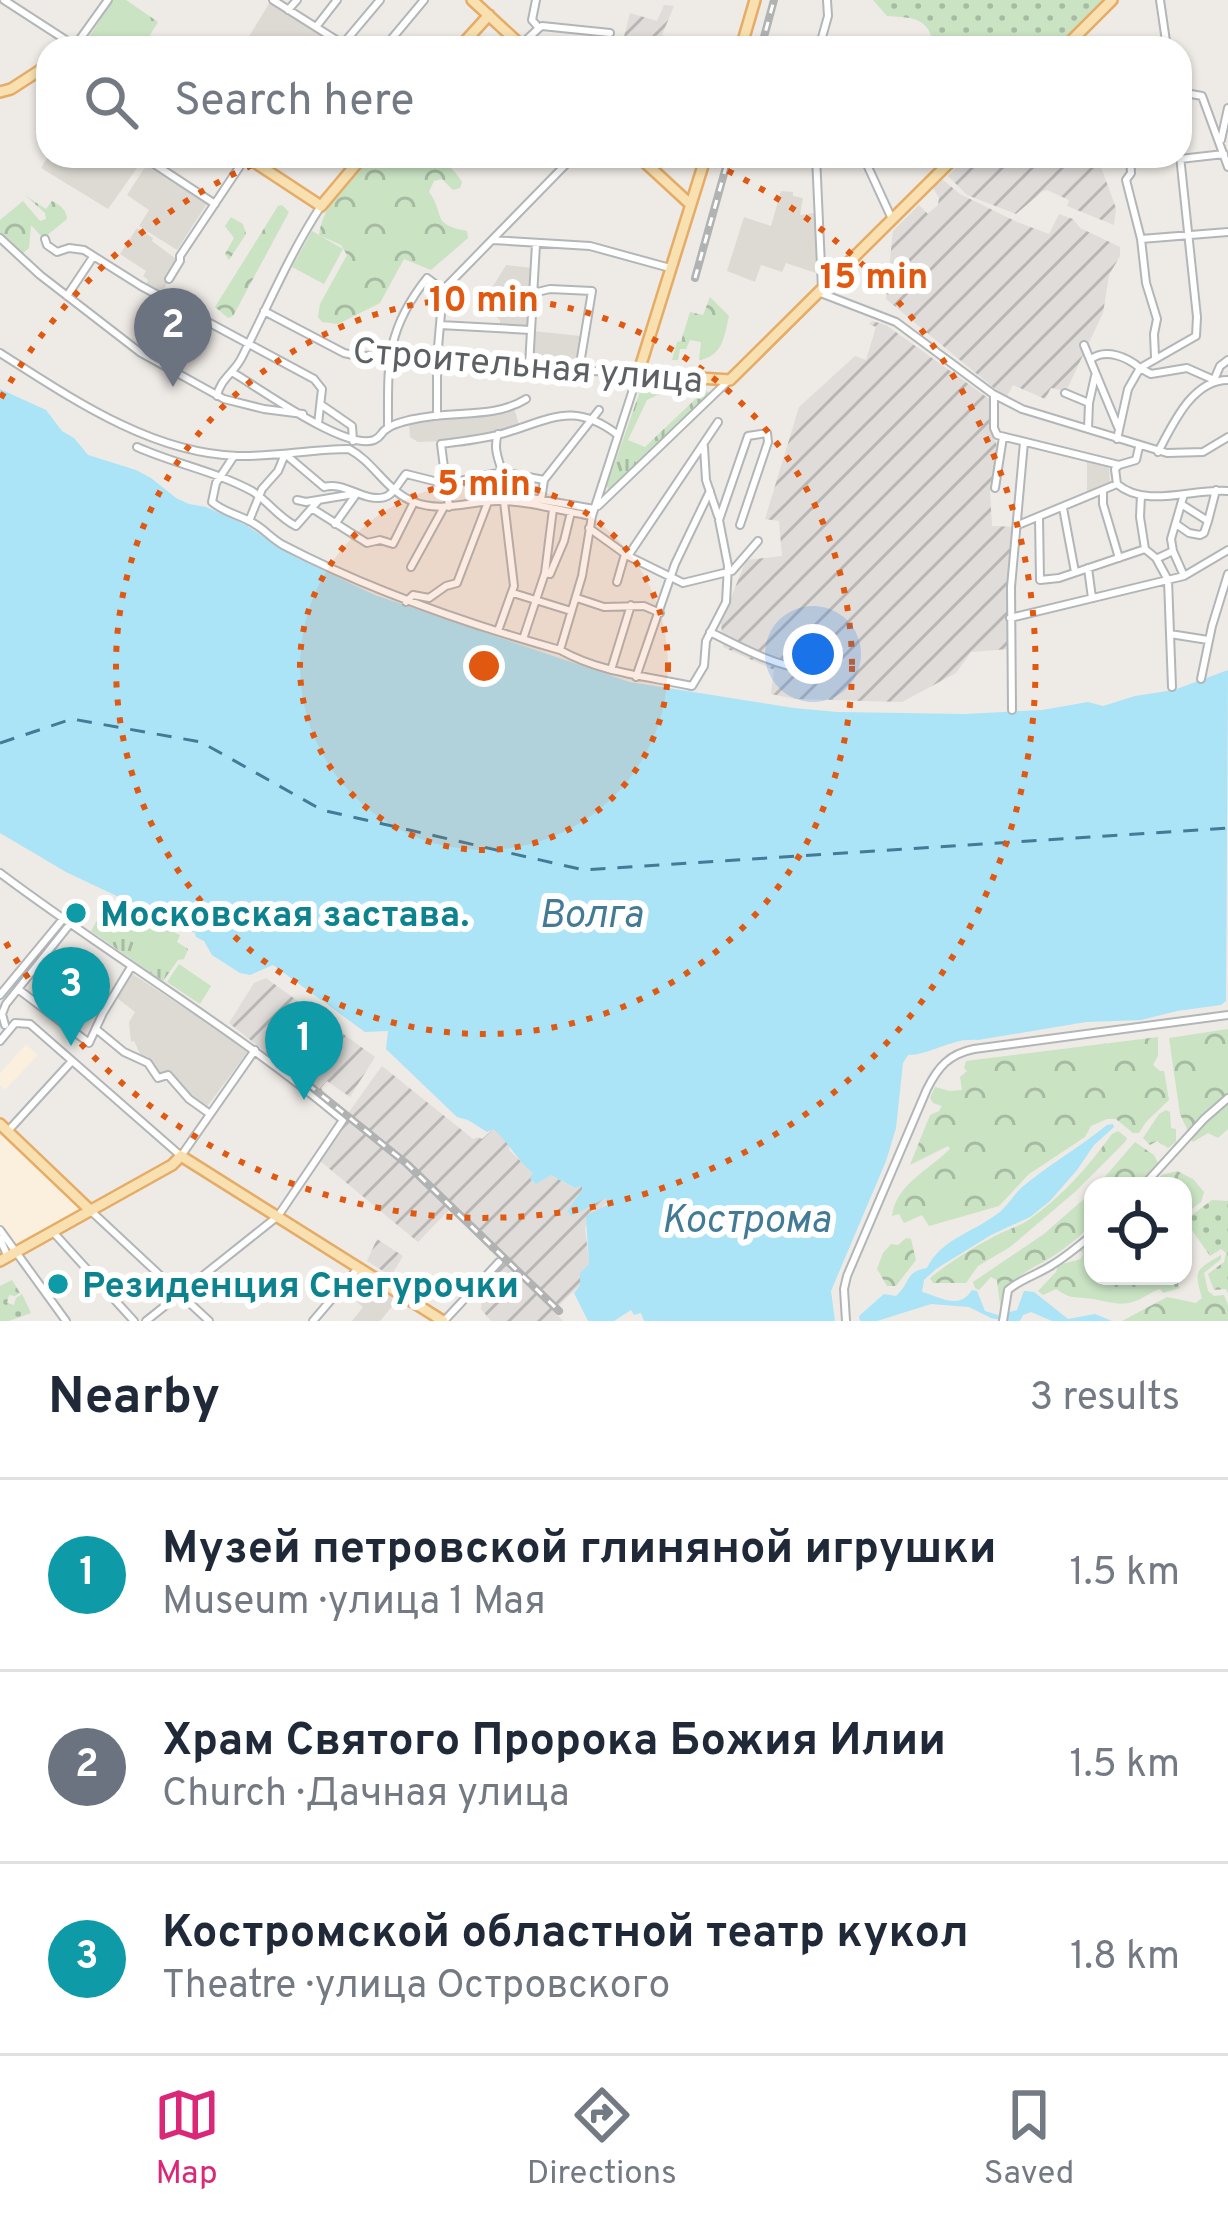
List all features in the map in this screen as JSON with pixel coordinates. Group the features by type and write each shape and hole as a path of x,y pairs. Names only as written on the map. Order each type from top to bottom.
{"main road":[{"path":"472,0 511,36"},
{"path":"744,36 755,0"},
{"path":"1076,36 1112,0"},
{"path":"470,36 489,14"},
{"path":"0,92 36,73"},
{"path":"263,168 322,206 353,168"},
{"path":"651,168 690,204"},
{"path":"638,374 702,168"},
{"path":"730,380 944,168"},
{"name":"Строительная улица","path":"638,374 730,380"},
{"path":"3,1128 91,1211"},
{"path":"8,1257 181,1156 443,1321"}],"street":[{"path":"4,0 58,36"},
{"path":"84,36 108,0"},
{"path":"273,0 330,36"},
{"path":"288,10 297,0"},
{"path":"316,27 337,0"},
{"path":"353,36 380,0"},
{"path":"394,36 424,0"},
{"path":"536,0 532,20 539,28 610,33"},
{"path":"822,36 827,0"},
{"path":"1160,0 1165,36"},
{"path":"532,36 539,28"},
{"path":"1192,94 1202,96 1228,167"},
{"path":"1220,142 1228,108"},
{"path":"1192,157 1227,154"},
{"path":"161,168 215,203"},
{"path":"169,279 237,168"},
{"path":"437,416 443,290 563,168"},
{"path":"816,168 820,290 896,322 993,394 1022,409 1118,435 1158,452 1194,454 1228,437"},
{"path":"869,168 892,219"},
{"path":"1131,168 1126,180 1157,319 1155,358"},
{"path":"1118,435 1128,389 1140,368 1198,332 1181,168"},
{"path":"217,396 322,206"},
{"path":"1141,239 1228,232"},
{"path":"0,238 141,353 217,396 302,414"},
{"path":"45,239 57,252 75,248 93,257 314,379 322,389 318,424"},
{"path":"493,241 590,246 670,268"},
{"path":"529,367 536,244"},
{"path":"67,296 93,257"},
{"path":"388,428 388,357 402,313 427,278 443,290"},
{"path":"533,293 592,291 579,370"},
{"name":"Строительная улица","path":"264,311 344,353 638,374"},
{"path":"440,325 531,330"},
{"path":"1084,345 1118,435"},
{"path":"0,353 139,433 234,456 345,449 375,440 388,428 437,416 500,410 526,399"},
{"path":"1091,359 1107,354 1130,360 1150,374 1187,368 1214,380 1228,380"},
{"path":"1158,452 1181,412 1228,360"},
{"path":"232,372 355,445 393,490 414,502 446,507 514,495 593,513"},
{"path":"560,650 582,576 593,513 638,374"},
{"path":"1088,429 1095,376"},
{"path":"503,499 593,513 730,380"},
{"path":"1064,393 1089,403"},
{"path":"993,394 997,435 1119,465 1136,460 1139,447"},
{"path":"321,404 352,426 355,445"},
{"path":"541,500 544,480 599,410"},
{"path":"411,567 446,507 440,444 568,415 605,425 618,435"},
{"path":"616,582 626,555 718,422"},
{"path":"719,520 748,436 767,433 740,525"},
{"path":"498,434 495,444 513,579 498,631"},
{"path":"995,488 1003,437"},
{"path":"1012,710 1010,617 1024,442"},
{"path":"234,456 220,476 212,502 250,520 280,543 406,602 610,670 692,686 704,666 706,641 728,588 728,566 704,464 704,444"},
{"path":"137,447 220,476 260,497 296,526 318,500"},
{"path":"285,454 324,487 335,484 381,498 406,474 446,484 502,472 544,480"},
{"path":"250,520 262,489 285,454"},
{"path":"1119,465 1114,474 1117,484 1141,495 1228,491"},
{"path":"1018,525 1117,484"},
{"path":"602,486 606,493 613,493"},
{"path":"1176,524 1189,533 1204,533 1216,490"},
{"path":"636,677 670,579 710,491"},
{"path":"1103,491 1119,558"},
{"path":"297,500 357,493"},
{"path":"334,524 357,493"},
{"path":"1184,494 1171,538 1184,576"},
{"path":"1141,495 1145,549 1168,580 1172,687"},
{"path":"313,509 367,543 380,540 392,547 414,502"},
{"path":"406,602 413,596 429,598 457,584 488,502"},
{"path":"1181,504 1208,521"},
{"path":"1063,508 1075,572"},
{"path":"523,640 545,573 553,509"},
{"path":"545,573 553,570 571,512"},
{"path":"1039,517 1040,580 1145,549"},
{"path":"589,528 626,555 683,583 726,574 758,542"},
{"path":"1156,559 1173,550"},
{"path":"1010,617 1184,576 1228,550"},
{"path":"1088,568 1092,598"},
{"path":"1201,679 1228,574"},
{"path":"512,592 572,611"},
{"path":"575,598 604,607 644,606 660,613"},
{"path":"610,670 631,605"},
{"path":"710,632 787,667 809,670"},
{"path":"1170,634 1209,640"},
{"path":"0,874 255,1049 344,1120 278,1216 146,1321"},
{"path":"0,1041 8,989 67,921"},
{"path":"8,989 89,1042 131,967"},
{"path":"846,1321 847,1276 927,1089 944,1062 974,1049 1228,1015"},
{"path":"5,1025 30,1024 181,1156 255,1049"},
{"path":"96,1029 124,1052 148,1063 158,1078 168,1075 210,1114"},
{"path":"3,1128 72,1061"},
{"path":"1151,1177 1228,1098"},
{"path":"91,1211 209,1321"},
{"path":"53,1232 134,1321"},
{"path":"0,1235 8,1257 66,1321"},
{"path":"1003,1321 1008,1290 1084,1241"},
{"path":"443,1321 499,1262"},
{"path":"314,1321 359,1267"}],"shaded area":[{"path":"270,2 322,36 249,36"},
{"path":"664,5 674,6 665,36 624,36 630,13 657,21"},
{"path":"41,168 137,168 108,209"},
{"path":"144,168 153,168 208,202 177,250 139,226 149,210 127,195"},
{"path":"956,168 1101,168 1116,208 1114,225 1067,206 1069,200 1047,190 1016,214 967,195 948,176"},
{"path":"942,179 960,194 1017,222 1049,234 1059,214 1120,247 1109,275 1103,313 1066,391 1051,388 1045,399 1013,385 1006,398 886,299 893,231 919,205 928,214 938,205 933,188"},
{"path":"781,191 803,198 800,215 815,213 819,274 786,263 782,272 761,265 755,282 727,271 744,217 771,226"},
{"path":"137,228 179,261 161,294 146,285 146,271 120,254"},
{"path":"506,265 532,268 531,292 492,288"},
{"path":"499,293 531,295 529,327 500,327"},
{"path":"869,324 886,325 992,401 992,435 997,445 990,491 992,526 1016,527 1009,649 971,652 956,673 902,702 771,694 774,670 723,647 721,623 746,560 782,556 779,521 765,519 799,407 855,356 866,360 876,327"},
{"path":"533,331 581,336 577,367 531,363"},
{"path":"514,408 519,425 506,430 444,441 418,442 410,437 409,426 414,422"},
{"path":"1087,459 1109,464 1110,485 1087,495"},
{"path":"131,973 249,1050 206,1108 189,1097 169,1073 159,1077 147,1056 142,1058 131,1042 129,1022 135,1012 117,993"},
{"path":"266,978 375,1057 350,1097 327,1081 318,1094 229,1023 254,983"},
{"path":"26,1044 38,1055 5,1090 0,1073"},
{"path":"382,1066 473,1139 482,1139 493,1129 533,1173 531,1180 536,1184 551,1175 574,1188 582,1186 567,1211 571,1216 606,1197 609,1200 585,1227 589,1264 580,1285 553,1311 563,1321 491,1321 481,1309 480,1288 503,1263 449,1210 418,1242 320,1161"},
{"path":"0,1130 83,1209 16,1248 0,1227"},
{"path":"377,1239 403,1256 391,1276 367,1261"},
{"path":"360,1269 401,1296 380,1321 352,1321 363,1307 343,1290"}],"green space":[{"path":"113,0 126,0 158,22 149,36 90,36"},
{"path":"873,0 1106,0 1071,36 931,36 913,19 887,16"},
{"path":"360,168 451,168 462,182 460,188 453,190 442,179 434,181 429,192 443,222 467,231 468,238 431,270 404,259 380,303 338,324 322,322 320,304 347,255 341,245 319,235 339,192"},
{"path":"26,196 46,209 52,201 67,219 45,237 31,225 29,248 22,254 0,235 0,220 23,201 40,221 46,219"},
{"path":"282,205 289,212 228,318 215,307"},
{"path":"231,217 243,224 246,234 229,260 225,254 234,238 225,226"},
{"path":"312,231 343,249 324,284 292,267"},
{"path":"710,297 729,316 721,344 699,360 701,342 690,340 686,349 680,349 678,360 672,360 690,312 703,315"},
{"path":"644,380 674,381 672,392 647,400 628,440 645,447 705,390 712,395 608,490 607,485"},
{"path":"108,901 180,935 177,942 188,949 163,981 91,931"},
{"path":"179,964 211,986 200,1004 167,982"},
{"path":"1228,1029 1228,1129 1218,1138 1208,1133 1193,1142 1180,1114 1169,1038"},
{"path":"1158,1037 1153,1065 1164,1071 1169,1100 1139,1133 1116,1119 1091,1126 1085,1137 1029,1174 999,1206 929,1226 922,1215 904,1223 899,1214 892,1216 907,1186 950,1149 910,1165 930,1115 942,1106 930,1098 935,1087 962,1090 960,1077 967,1071 966,1061"},
{"path":"1166,1110 1171,1128 1176,1129 1176,1142 1168,1148 1157,1141 1150,1145 1143,1138"},
{"path":"1118,1131 1127,1138 1090,1177 1084,1177 1076,1191 1010,1247 978,1266 966,1283 933,1283 930,1278 955,1259 1051,1203"},
{"path":"1135,1142 1158,1163 1145,1177 1105,1177"},
{"path":"1177,1171 1189,1177 1160,1177"},
{"path":"1192,1178 1204,1192 1192,1209"},
{"path":"1084,1199 1084,1232 1017,1279 1001,1312 997,1280 991,1277 979,1290 973,1282 1044,1234"},
{"path":"1212,1200 1228,1201 1228,1293 1214,1290 1208,1274 1224,1262 1226,1253 1221,1249 1210,1256 1192,1230 1192,1215"},
{"path":"911,1239 916,1260 896,1286 887,1286 877,1269 883,1253"},
{"path":"1084,1246 1084,1285 1180,1288 1163,1293 1160,1289 1123,1304 1071,1297 1056,1289 1043,1295 1038,1291 1058,1265 1081,1259 1079,1250"},
{"path":"1221,1255 1204,1273 1208,1291 1224,1295 1228,1321 1122,1321 1167,1297 1196,1303 1202,1298 1199,1272"},
{"path":"12,1280 20,1293 9,1295 7,1303 14,1305 22,1294 31,1313 0,1321 0,1286"}],"water":[{"name":"Волга","path":"0,389 46,410 88,455 136,470 176,498 244,524 297,558 375,595 630,682 794,708 965,714 1088,702 1103,706 1174,690 1228,670 1226,1001 1141,1020 1086,1022 960,1041 908,1055 886,1161 831,1291 835,1321 644,1321 641,1313 634,1315 631,1310 614,1321 588,1321 574,1293 580,1273 589,1264 586,1216 607,1205 606,1198 571,1216 567,1211 582,1186 575,1188 551,1175 536,1184 530,1179 533,1173 499,1134 457,1117 386,1049 388,1031 365,1032 273,965 250,975 240,973 212,955 195,933 66,872 0,833"},
{"path":"1113,1124 1050,1201 924,1280 922,1292 948,1300 961,1300 977,1291 985,1311 1001,1320 969,1307 931,1304 877,1321 860,1321 859,1316 884,1294 896,1296 911,1275 927,1268 942,1249 992,1218 1031,1180"},
{"path":"1024,1291 1034,1292 1068,1319 1095,1314 1112,1321 1052,1321 1031,1312 1020,1321 1006,1321 1006,1313 1017,1310"}],"ferry route":[{"path":"0,743 72,719 201,742 322,810 584,870 1228,828"}],"railway":[{"path":"764,36 774,0"},
{"path":"695,278 726,168"},
{"path":"294,1073 407,1164 559,1311"}],"place":[{"name":"Храм Святого Пророка Божия Илии","path":"173,387"},
{"name":"Московская застава.","path":"76,913"},
{"name":"Костромской областной театр кукол","path":"71,1046"},
{"name":"Музей петровской глиняной игрушки","path":"304,1100"},
{"name":"Резиденция Снегурочки","path":"58,1284"}],"water label":[{"name":"Кострома","path":"746,1218"}]}
